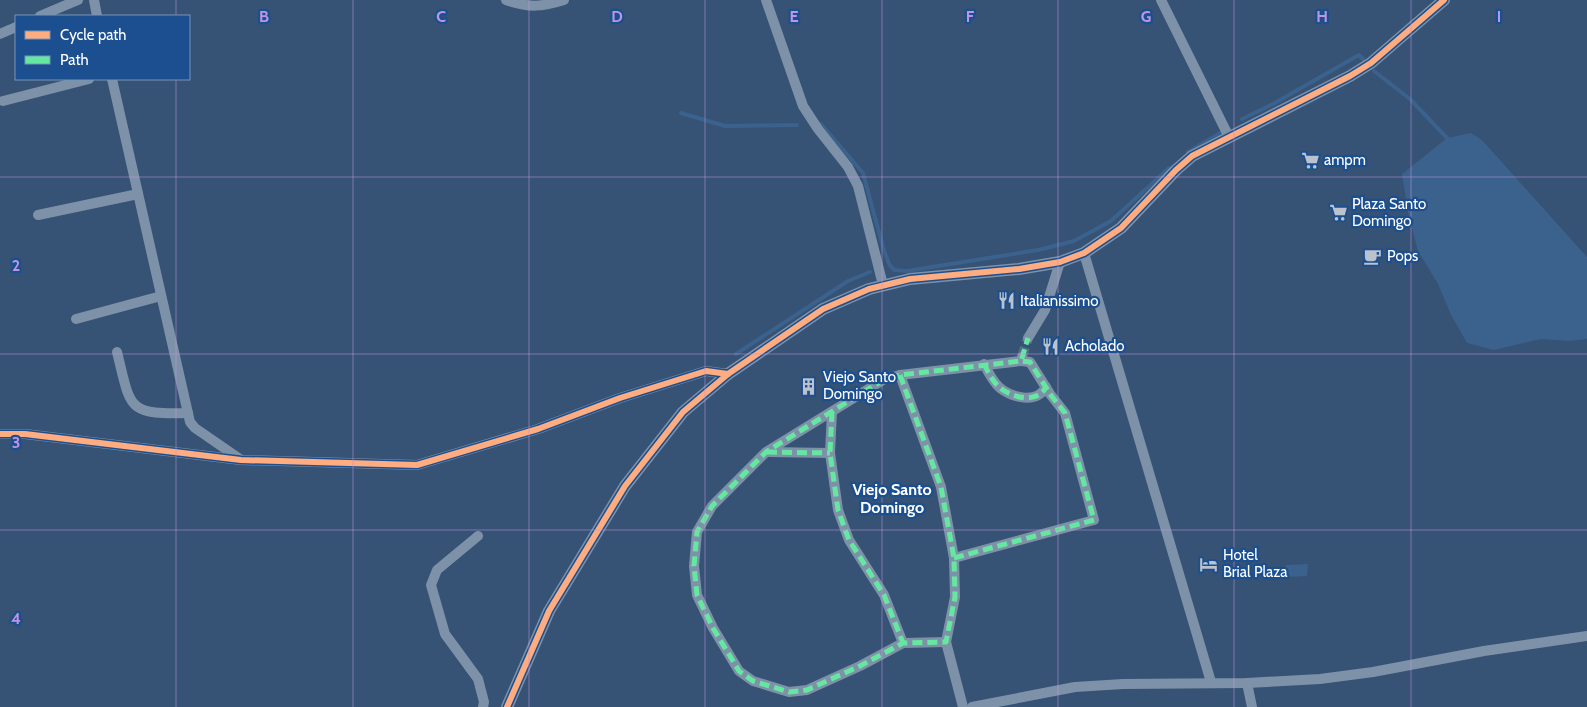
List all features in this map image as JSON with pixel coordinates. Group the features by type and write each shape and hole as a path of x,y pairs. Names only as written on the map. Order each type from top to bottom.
{"street":[{"path":"42,15 78,0"},
{"path":"94,0 98,15"},
{"path":"506,0 525,6 539,6 564,0"},
{"path":"766,0 804,106 818,129 848,167 858,186 883,285"},
{"path":"1161,0 1229,137"},
{"path":"507,707 549,611 625,486 683,412 728,374 823,309 853,295 883,285 910,279 1019,269 1060,262 1084,253 1121,228 1176,170 1192,156 1350,76 1371,63 1444,0"},
{"path":"0,34 15,27"},
{"path":"3,101 85,80"},
{"path":"112,80 190,422 195,428 241,460"},
{"path":"38,215 138,194"},
{"path":"1084,253 1211,682"},
{"path":"1028,338 1046,310 1060,262"},
{"path":"76,319 161,296"},
{"path":"117,352 126,390 131,402 137,408 146,412 188,413"},
{"path":"946,642 903,643 860,666 806,690 790,692 753,681 739,671 713,628 697,595 694,566 697,532 712,506 766,452 883,380 900,375 1022,359 1030,362 1065,413 1094,520 954,558"},
{"path":"984,364 1000,388 1018,396 1031,398 1043,392 1046,387"},
{"path":"0,434 25,434 241,460 417,465 538,429 620,398 706,370 728,374"},
{"path":"900,375 941,487 954,558 956,597 946,642 964,707"},
{"path":"832,412 830,453 838,510 849,540 884,595 903,643"},
{"path":"766,452 830,453"},
{"path":"478,536 437,570 431,585 445,634 478,678 484,702 483,707"},
{"path":"972,707 1075,687 1123,684 1247,683 1320,679 1373,672 1484,651 1587,636"},
{"path":"1247,683 1252,707"}],"water":[{"path":"1471,133 1482,140 1587,257 1587,339 1568,341 1541,339 1494,350 1467,343 1451,315 1438,284 1418,251 1408,212 1402,174 1447,138"},
{"path":"1308,564 1307,576 1286,577 1286,565"}],"waterway":[{"path":"1242,119 1273,104 1359,55 1363,59"},
{"path":"1374,71 1410,99 1447,138"},
{"path":"681,113 725,126 797,125"},
{"path":"821,124 863,173 883,247 889,264 894,270 907,271 1038,250 1074,241 1111,221 1169,168"},
{"path":"1188,152 1222,132"},
{"path":"736,354 848,281 870,272"}],"tunnel":[{"path":"1022,357 1028,338"}],"marked path":[{"path":"900,375 941,487 954,558 955,597 946,642 903,643 860,666 807,690 789,692 753,681 739,671 713,628 697,595 694,566 697,532 712,506 766,452 883,380 900,375 1021,361 1028,338"},
{"path":"954,558 1094,520 1065,413 1050,394 1030,362 1021,361"},
{"path":"984,364 997,386 1005,392 1018,397 1037,396 1046,387"},
{"path":"832,412 830,453 838,510 849,540 884,595 903,643"},
{"path":"767,452 830,453"}],"cycle path":[{"path":"507,707 549,611 625,486 683,412 728,374 823,309 869,289 910,279 1019,269 1060,262 1084,253 1121,228 1176,170 1192,156 1350,76 1371,63 1444,0"},
{"path":"0,434 25,434 241,460 417,465 538,429 620,398 706,371 728,374"}],"place":[{"name":"ampm","path":"1310,160"},
{"name":"Plaza Santo Domingo","path":"1338,213"},
{"name":"Pops","path":"1373,256"},
{"name":"Italianissimo","path":"1006,301"},
{"name":"Acholado","path":"1051,346"},
{"name":"Viejo Santo Domingo","path":"809,386"},
{"name":"Hotel Brial Plaza","path":"1209,564"}],"district":[{"name":"Viejo Santo Domingo","path":"892,498"}]}
